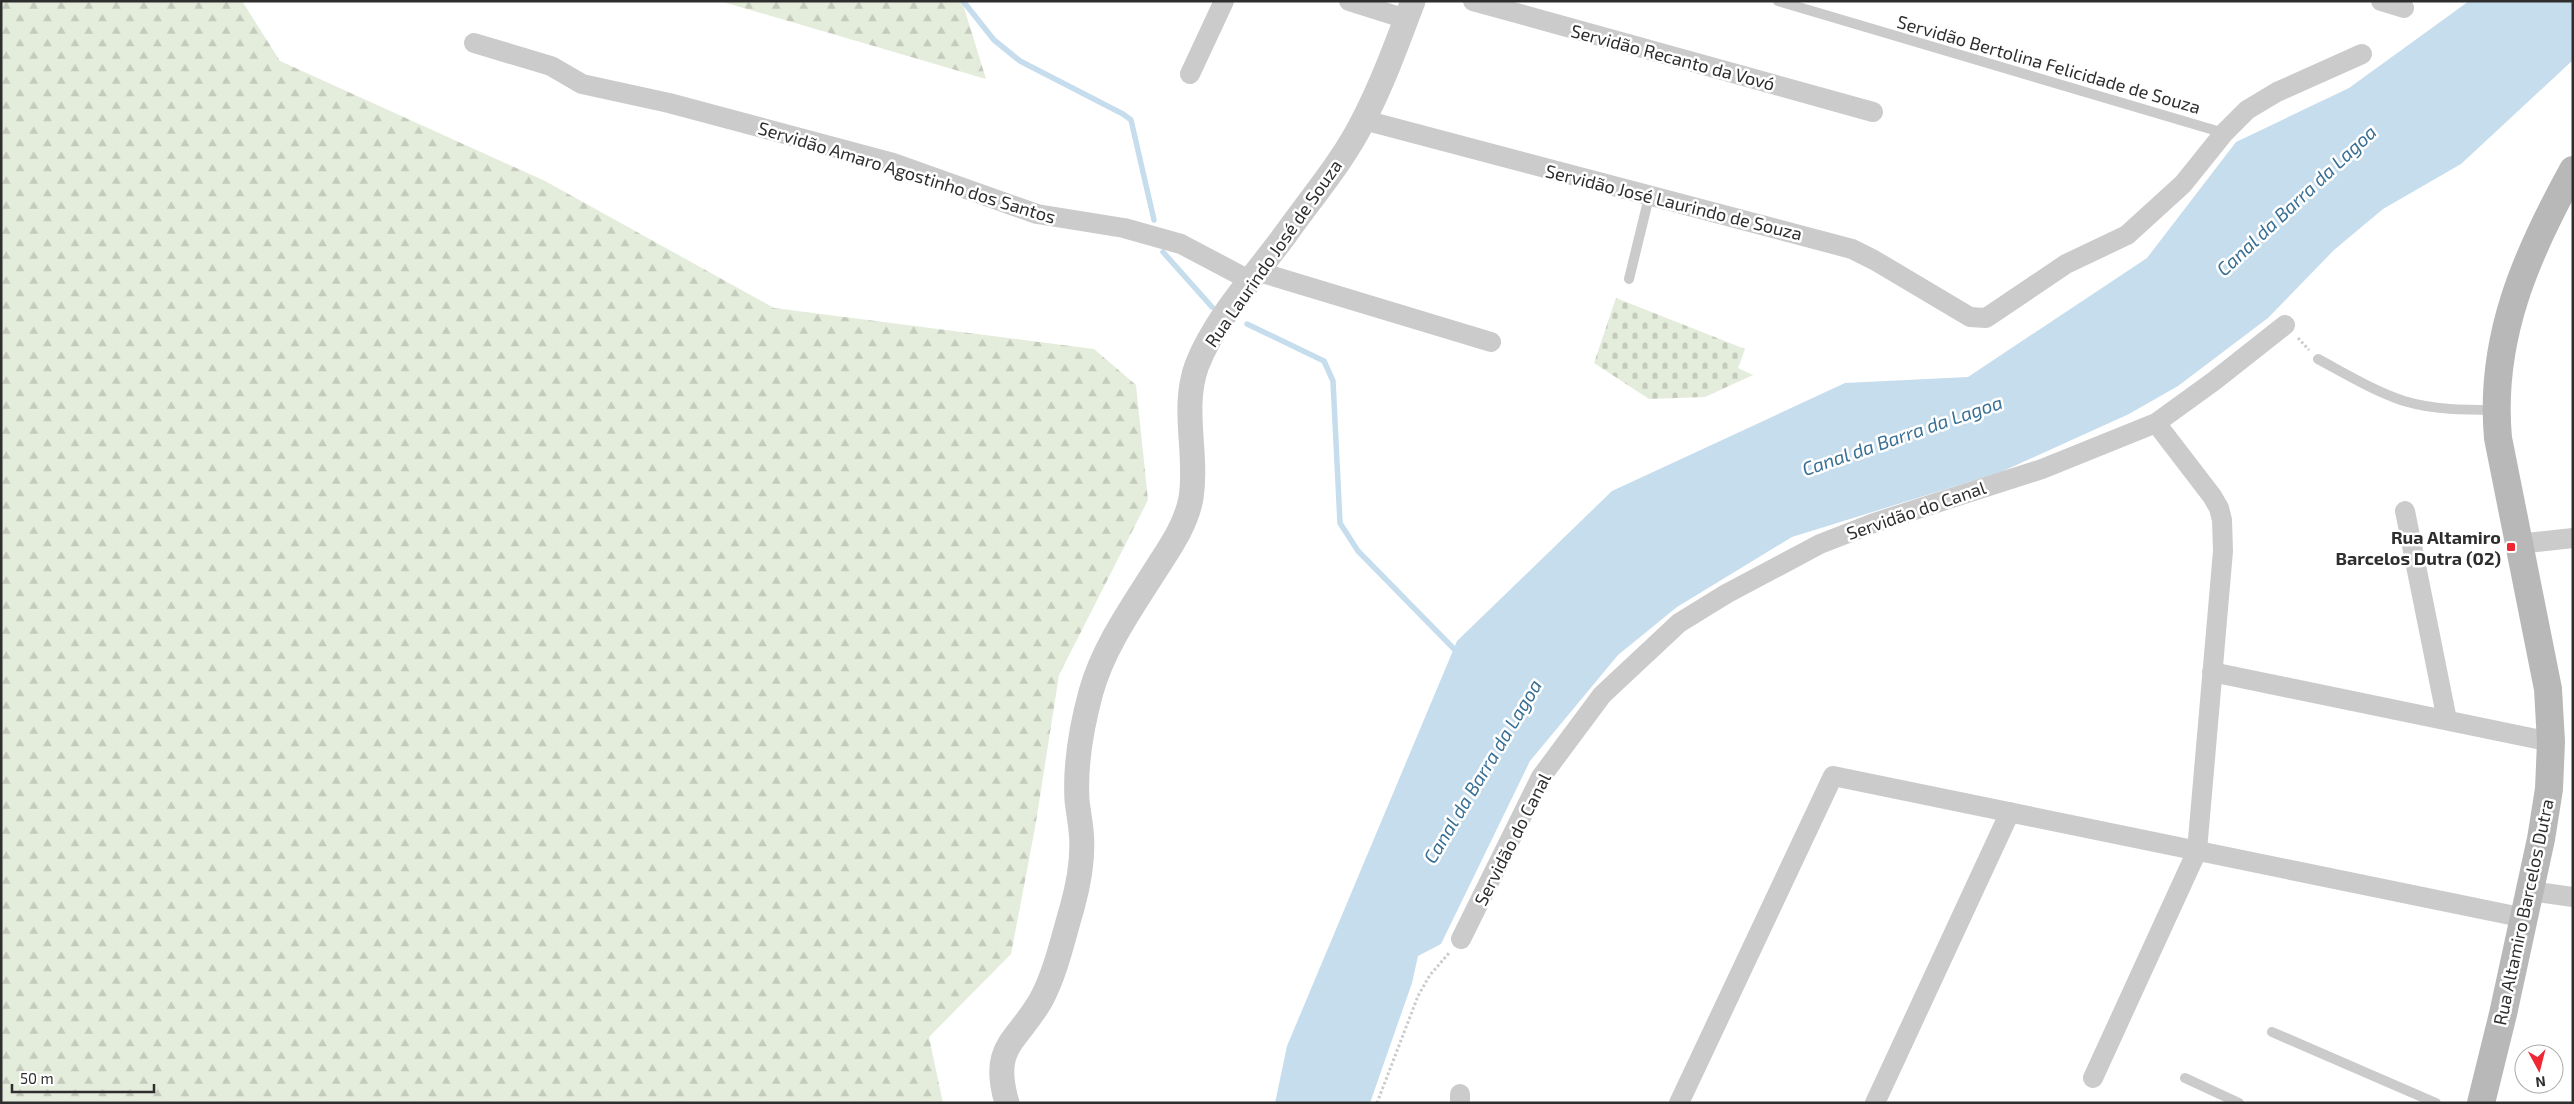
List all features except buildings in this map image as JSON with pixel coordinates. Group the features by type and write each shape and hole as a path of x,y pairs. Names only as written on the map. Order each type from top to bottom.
{"main road":[{"name":"Rua Altamiro Barcelos Dutra","path":"2481,1103 2525,918 2545,818 2551,742 2548,689 2502,466 2496,410 2502,342 2513,303 2530,256 2573,170"}],"street":[{"path":"1190,74 1224,1"},
{"path":"1350,1 1409,10"},
{"name":"Servidão Recanto da Vovó","path":"1473,1 1873,112"},
{"path":"2381,1 2404,8"},
{"name":"Rua Laurindo José de Souza","path":"1007,1103 1001,1072 1003,1058 1009,1043 1041,1000 1056,962 1075,895 1082,861 1077,798 1079,759 1092,689 1105,655 1126,616 1184,522 1190,500 1193,478 1190,413 1191,389 1196,368 1216,328 1255,276 1364,120 1409,10"},
{"name":"Servidão Amaro Agostinho dos Santos","path":"474,43 551,66 582,84 669,103 893,164 1037,214 1124,228 1181,244 1255,276 1491,342"},
{"path":"2224,133 2259,101 2362,54"},
{"name":"Servidão José Laurindo de Souza","path":"1364,120 1649,197 1852,249 1970,317 1986,318 2066,264 2127,235 2183,184 2224,133"},
{"name":"Servidão do Canal","path":"1461,939 1541,777 1602,695 1679,623 1726,594 1820,544 1892,516 2042,469 2156,423 2214,381 2285,325"},
{"path":"2093,1078 2197,851 2223,551 2222,520 2212,496 2156,423"},
{"path":"2405,511 2448,720"},
{"path":"2518,544 2573,538"},
{"path":"2212,672 2551,742"},
{"path":"1679,1103 1833,776 2525,918"},
{"path":"1875,1103 2010,812"},
{"path":"2531,890 2573,897"}],"lane":[{"name":"Servidão Bertolina Felicidade de Souza","path":"1778,1 2224,133"},
{"path":"1629,278 1649,197"},
{"path":"2318,359 2381,392 2406,401 2434,407 2496,410"},
{"path":"2272,1032 2436,1103"},
{"path":"2185,1078 2239,1103"}],"path":[{"path":"2285,325 2318,359"},
{"path":"1377,1103 1418,996 1430,975 1461,939"}],"green space":[{"path":"1,1 242,1 280,61 545,181 774,308 1094,349 1136,385 1148,500 1059,675 1035,828 1011,954 929,1037 943,1103 1,1103"},
{"path":"720,1 962,1 986,79"},
{"path":"1616,298 1745,349 1738,368 1753,375 1705,397 1649,399 1594,363"}],"water":[{"name":"Canal da Barra da Lagoa","path":"2469,1 2573,1 2573,60 2461,164 2383,209 2334,250 2268,318 2178,386 2129,414 2001,472 1792,537 1677,607 1618,655 1530,761 1441,944 1418,956 1412,983 1370,1103 1275,1103 1287,1046 1457,641 1612,491 1845,383 1968,377 2147,258 2236,142 2349,88"}],"waterway":[{"path":"963,1 994,40 1020,61 1123,114 1131,120 1154,220"},
{"path":"1163,252 1212,307"},
{"path":"1247,324 1324,361 1333,381 1340,523 1358,551 1458,653"}],"place":[{"name":"Rua Altamiro Barcelos Dutra (02)","path":"2511,547"}]}
